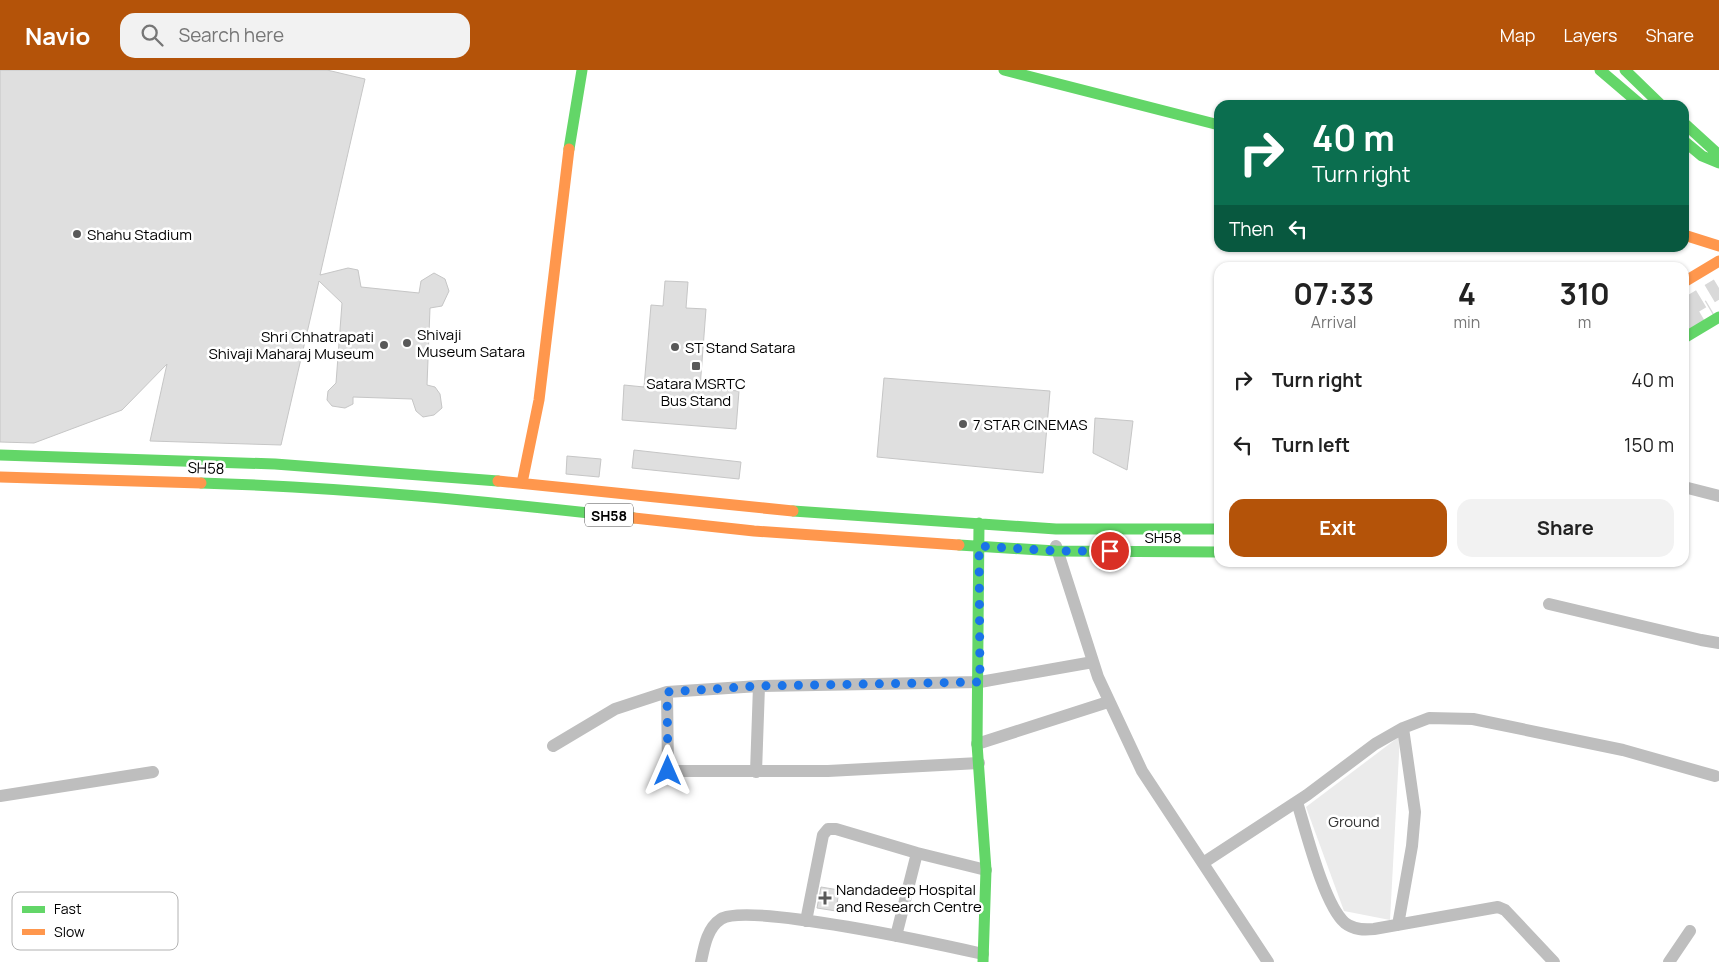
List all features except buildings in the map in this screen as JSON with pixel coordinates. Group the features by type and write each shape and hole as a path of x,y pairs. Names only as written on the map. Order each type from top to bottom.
{"main road":[{"path":"522,483 539,400 569,148 582,70"},
{"path":"1600,70 1635,100"},
{"path":"1626,70 1656,100"},
{"path":"1008,71 1214,124"},
{"path":"1689,127 1711,146 1719,156"},
{"path":"1689,145 1702,156 1719,163"},
{"path":"1689,237 1719,246"},
{"path":"1689,279 1719,261"},
{"path":"1689,335 1719,318"},
{"name":"SH58","path":"0,455 275,464 522,483 756,509 1056,529 1214,529"},
{"path":"176,482 177,461"},
{"name":"SH58","path":"0,476 274,485 476,500 754,530 1056,551 1214,552"},
{"path":"980,523 980,682 977,744 986,870 983,958"}],"street":[{"path":"1689,488 1719,496"},
{"path":"1056,529 1056,551 1108,702 1142,771 1268,962"},
{"path":"1549,604 1701,640 1719,642"},
{"path":"553,746 616,709 667,692 758,686 980,682 1093,662"},
{"path":"756,772 758,686"},
{"path":"667,692 668,771 756,772 918,767 979,763"},
{"path":"977,744 1108,702"},
{"path":"1203,863 1297,802 1375,744 1403,728 1429,718 1472,719 1624,750 1715,776"},
{"path":"1398,925 1412,846 1415,812 1403,728"},
{"path":"0,796 153,772"},
{"path":"1297,802 1330,903 1346,924 1359,930 1498,907 1505,910 1554,962"},
{"path":"806,921 823,835 828,829 836,829 917,853 986,870"},
{"path":"896,936 917,853"},
{"path":"701,962 711,928 722,918 737,914 762,914 896,936 983,958"},
{"path":"1670,962 1690,931"}],"green space":[{"name":"Ground","path":"1400,736 1390,920 1344,911 1306,807"}],"tunnel":[{"path":"1689,306 1719,288"},
{"path":"1689,322 1711,309"}],"traffic: fast":[{"path":"569,149 582,70"},
{"path":"1004,70 1214,124"},
{"path":"1600,70 1635,100"},
{"path":"1625,70 1656,100"},
{"path":"1689,128 1719,155"},
{"path":"1689,145 1702,156 1719,163"},
{"path":"1689,335 1719,317"},
{"path":"0,455 275,464 498,481"},
{"path":"201,483 364,492 634,518"},
{"path":"793,511 1056,529 1214,529"},
{"path":"979,523 977,744 986,870 983,962"},
{"path":"959,545 1056,551 1214,552"}],"traffic: slow":[{"path":"522,483 539,400 569,149"},
{"path":"1689,237 1719,246"},
{"path":"1689,279 1719,261"},
{"path":"0,477 201,483"},
{"path":"498,481 793,511"},
{"path":"634,518 754,531 959,545"}],"place":[{"name":"Shahu Stadium","path":"77,234"},
{"name":"Shivaji Museum Satara","path":"407,343"},
{"name":"Shri Chhatrapati Shivaji Maharaj Museum","path":"384,345"},
{"name":"ST Stand Satara","path":"675,347"},
{"name":"Satara MSRTC Bus Stand","path":"696,366"},
{"name":"7 STAR CINEMAS","path":"963,424"},
{"name":"Nandadeep Hospital and Research Centre","path":"825,898"}],"route":[{"path":"668,771 667,692 758,686 980,682 979,546 1056,551 1110,551"}]}
